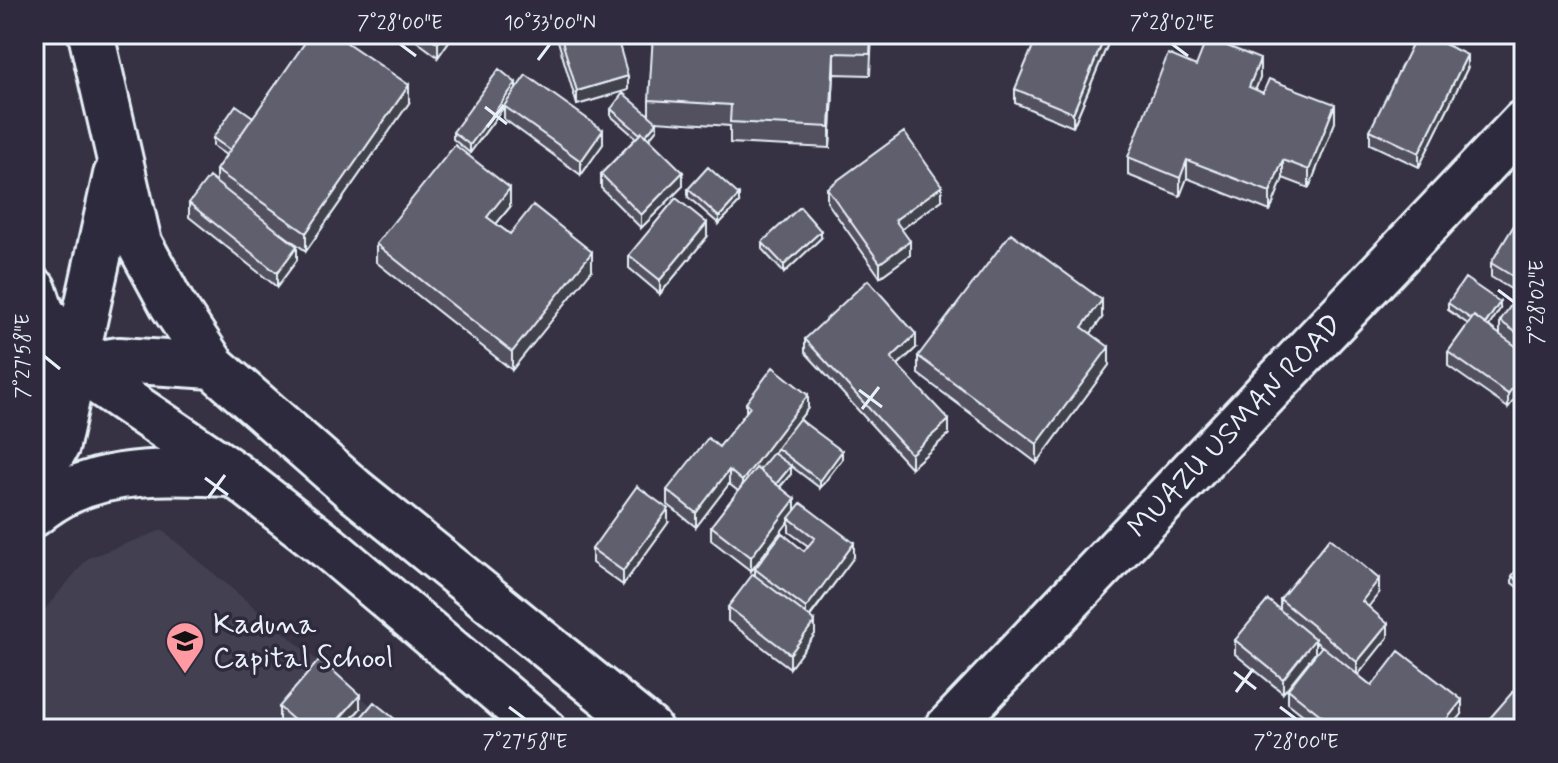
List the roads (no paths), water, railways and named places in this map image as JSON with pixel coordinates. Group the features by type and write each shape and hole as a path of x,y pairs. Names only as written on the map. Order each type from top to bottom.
{"main road":[{"path":"91,34 139,243 213,366 354,490 649,729"},
{"name":"MUAZU USMAN ROAD","path":"947,729 1524,122"},
{"path":"34,486 57,445 119,161"},
{"path":"34,290 41,311 76,367 234,474 329,548 543,729"},
{"path":"34,407 76,367 119,360 213,366"},
{"path":"34,514 49,501 95,480 145,472 234,474"}],"place":[{"name":"Kaduna Capital School","path":"185,675"}]}
